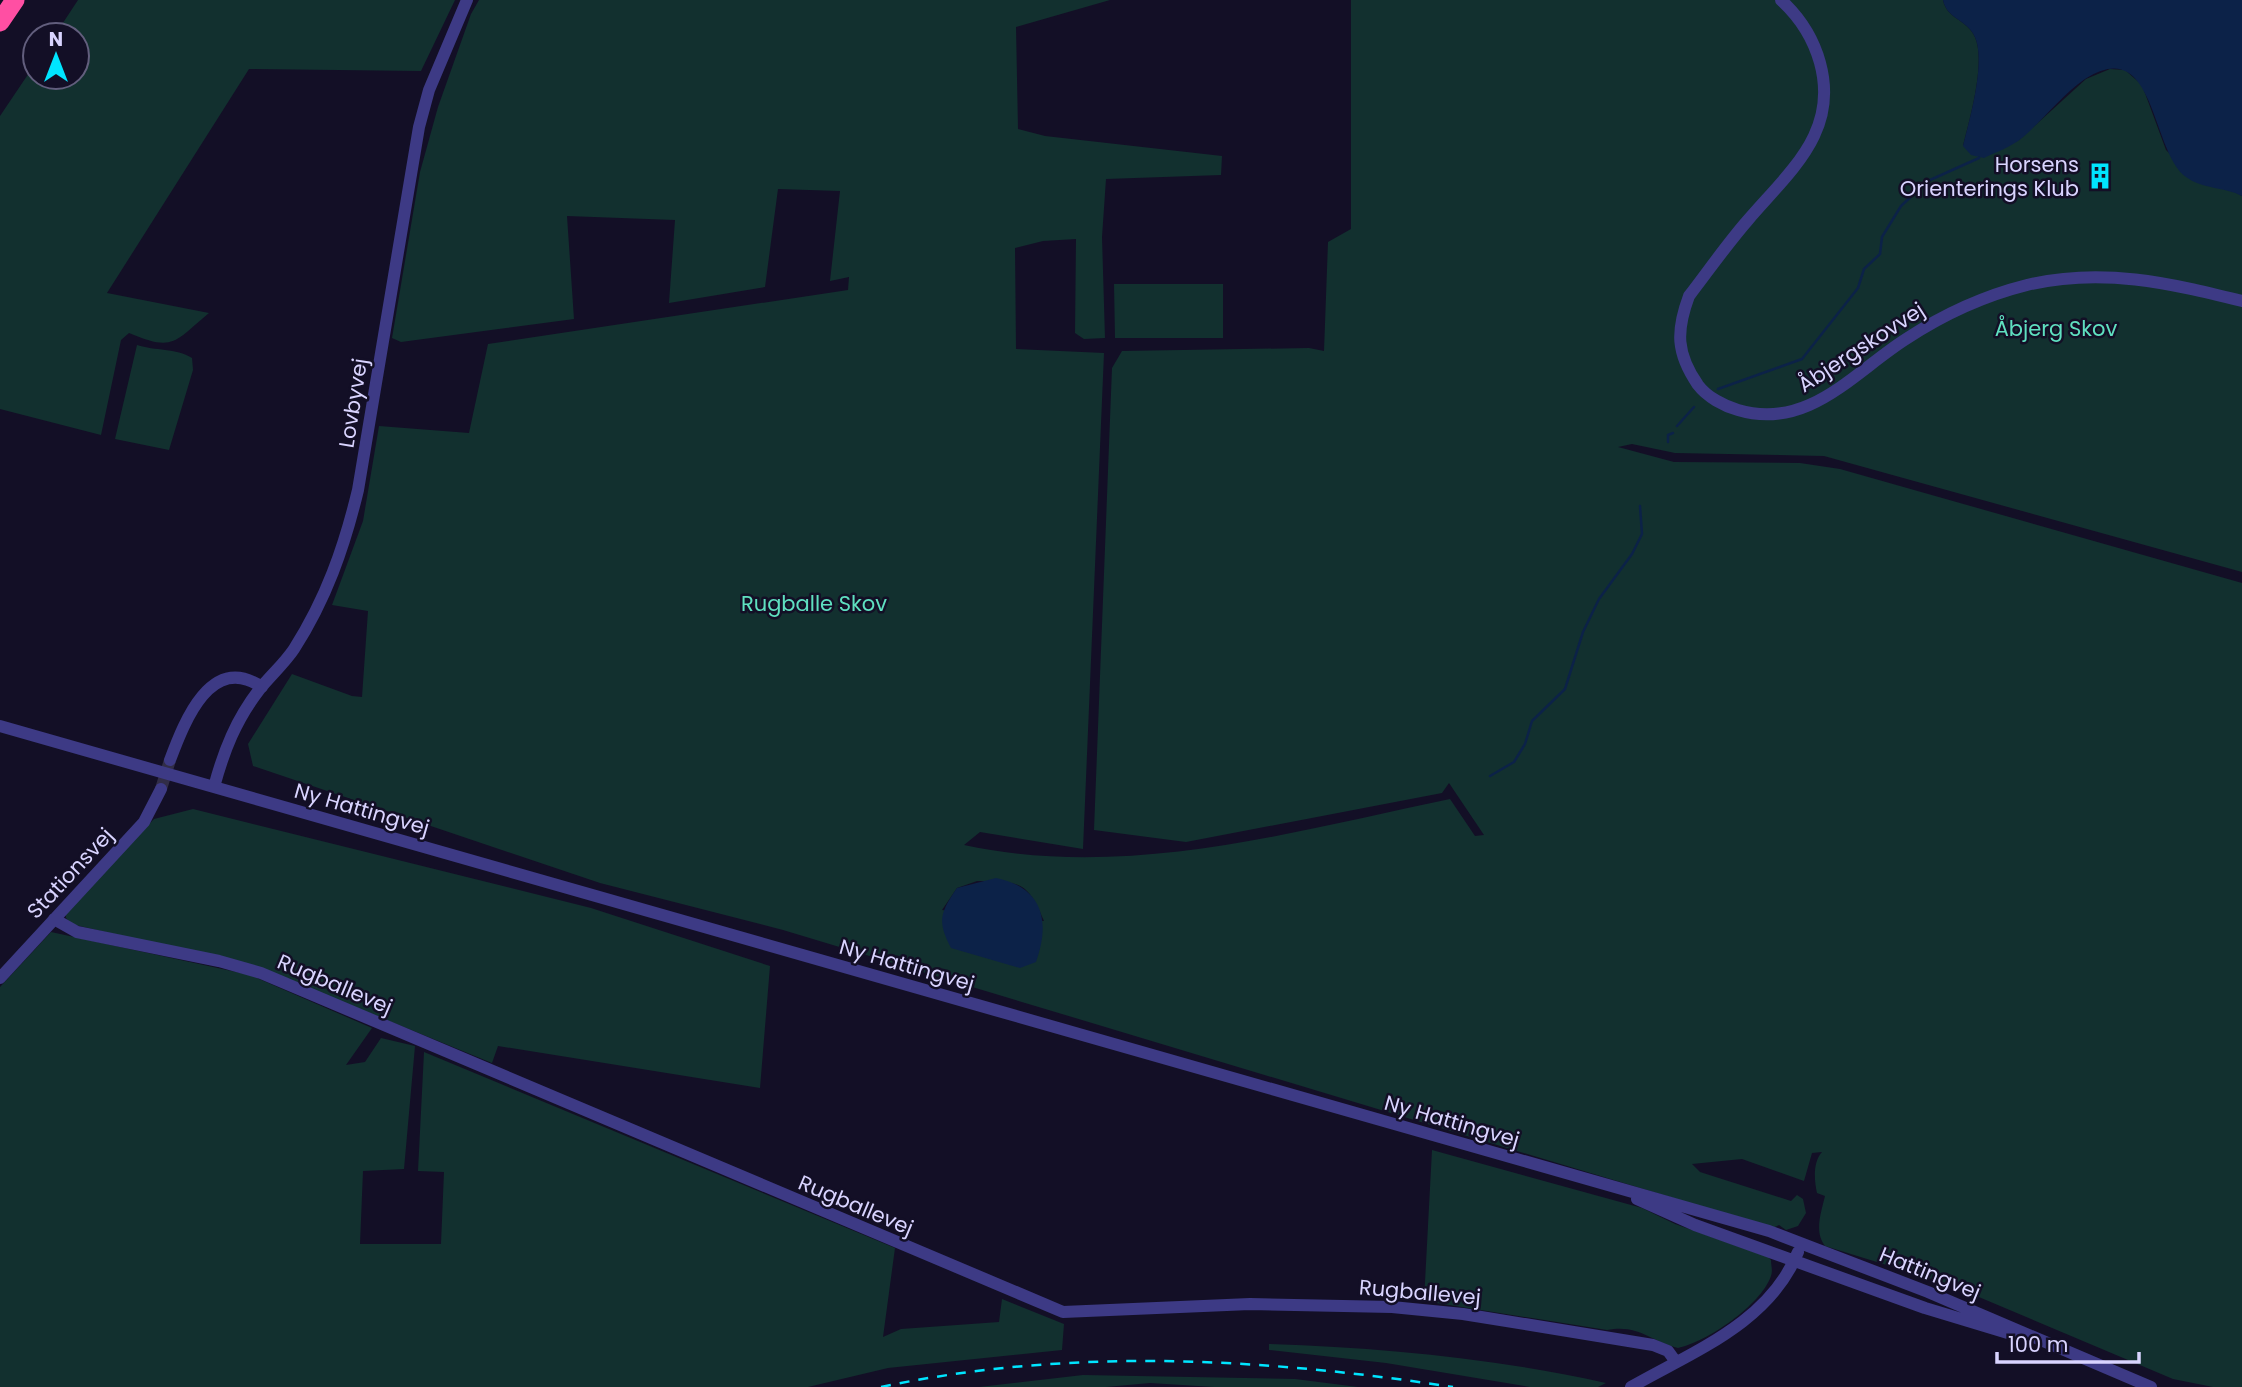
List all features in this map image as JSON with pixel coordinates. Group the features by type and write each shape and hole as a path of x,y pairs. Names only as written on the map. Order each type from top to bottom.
{"highway":[{"path":"0,22 15,0"}],"street":[{"name":"Lovbyvej","path":"214,787 234,728 262,687 294,650 328,591 345,543 358,490 419,127 429,90 467,0"},
{"name":"Åbjergskovvej","path":"1781,0 1806,27 1818,52 1822,99 1817,128 1802,154 1689,296 1679,323 1681,348 1686,369 1701,390 1726,406 1746,412 1774,414 1801,410 1845,386 1905,340 1961,306 2027,285 2108,275 2144,279 2242,301"},
{"path":"170,760 182,728 218,680 234,675 247,677 262,687"},
{"name":"Ny Hattingvej","path":"0,726 1588,1180 1614,1184 1802,1243"},
{"name":"Stationsvej","path":"0,978 144,822 161,789"},
{"name":"Rugballevej","path":"54,919 77,932 219,961 261,973 1063,1312 1250,1304 1392,1307 1464,1314 1653,1345 1668,1351 1676,1362"},
{"name":"Hattingvej","path":"1588,1180 1695,1225 1925,1308 2058,1349 2151,1387"},
{"path":"1631,1387 1750,1318 1778,1291 1802,1243"},
{"name":"Hattingvej","path":"1802,1243 2042,1339 2058,1349"},
{"path":"1795,1259 1811,1255 1892,1284 1928,1292"}],"green space":[{"path":"78,0 455,0 421,71 249,69 107,293 209,313 173,341 156,342 129,333 121,340 101,435 0,409 0,116 21,85 21,91 91,91 91,21 64,21"},
{"path":"479,0 1110,0 1016,27 1018,129 1045,136 1222,156 1221,175 1106,179 1102,237 1105,338 1084,339 1075,333 1076,239 1043,241 1015,248 1016,349 1104,353 1083,849 980,832 964,845 1025,854 1086,857 1147,855 1208,847 1330,825 1450,799 1475,836 1484,835 1449,783 1442,793 1186,842 1094,830 1112,368 1122,351 1309,348 1324,351 1328,242 1351,229 1351,0 1943,0 1948,11 1972,32 1979,56 1973,105 1963,146 2019,140 2086,79 2110,69 2125,70 2142,85 2166,150 2199,183 2231,190 2242,196 2242,572 1824,456 1675,453 1632,444 1618,447 1674,462 1800,463 1840,469 2242,583 2242,1387 2213,1387 2173,1379 1948,1284 1825,1246 1819,1229 1825,1196 1817,1193 1815,1177 1817,1161 1822,1152 1812,1153 1804,1181 1742,1159 1692,1164 1700,1172 1791,1201 1797,1195 1803,1199 1806,1213 1798,1226 1786,1230 1779,1225 1773,1228 783,930 600,883 253,766 248,744 292,674 352,696 362,697 368,611 332,605 363,521 379,426 469,433 488,344 848,290 849,277 830,281 840,191 778,189 765,287 669,303 675,220 567,216 574,319 401,342 392,338 420,172 438,107 471,14","holes":["977,881 1013,883 1027,891 1044,921 942,910 957,888"]},
{"path":"1114,284 1223,284 1223,338 1115,338"},
{"path":"137,345 192,358 193,370 169,450 115,439"},
{"path":"193,809 591,908 770,966 760,1088 498,1046 492,1063 257,967 71,924 66,918 66,911 154,819"},
{"path":"51,932 250,975 372,1028 346,1065 365,1062 381,1038 415,1046 404,1169 363,1171 360,1244 441,1244 444,1172 418,1171 424,1052 895,1248 883,1337 901,1329 999,1322 1002,1299 1064,1324 1062,1350 888,1368 808,1387 0,1387 0,987"},
{"path":"1432,1150 1642,1208 1675,1224 1768,1257 1771,1260 1771,1276 1756,1299 1732,1321 1703,1338 1678,1348 1628,1329 1607,1330 1424,1301"},
{"path":"1269,1344 1438,1356 1522,1367 1606,1383 1598,1387 1530,1387 1386,1363 1269,1350"},
{"path":"1083,1375 1295,1379 1358,1387 1214,1387 1150,1383 1106,1387 979,1387"}],"water":[{"path":"1943,0 2242,0 2242,196 2199,184 2186,177 2174,163 2139,83 2126,71 2108,69 2085,79 2018,141 1984,158 1971,155 1963,146 1976,88 1979,56 1977,42 1968,27 1948,11"},
{"path":"996,878 1012,882 1033,897 1042,919 1043,932 1036,962 1020,968 951,948 942,924 944,911 957,888"}],"waterway":[{"path":"1930,180 1979,158"},
{"path":"1718,389 1802,359 1858,288 1864,269 1880,254 1882,237 1901,206 1918,190"},
{"path":"1677,426 1694,407"},
{"path":"1668,442 1668,435 1673,433"},
{"path":"1490,776 1514,762 1525,744 1532,721 1565,689 1583,632 1599,599 1632,554 1642,534 1640,506"}],"tunnel":[{"path":"161,789 170,760"}],"railway":[{"path":"881,1387 952,1374 1024,1366 1167,1361 1310,1369 1453,1387"}],"place":[{"name":"Horsens Orienterings Klub","path":"2100,176"}],"park label":[{"name":"Åbjerg Skov","path":"2056,328"},
{"name":"Rugballe Skov","path":"814,603"}]}
